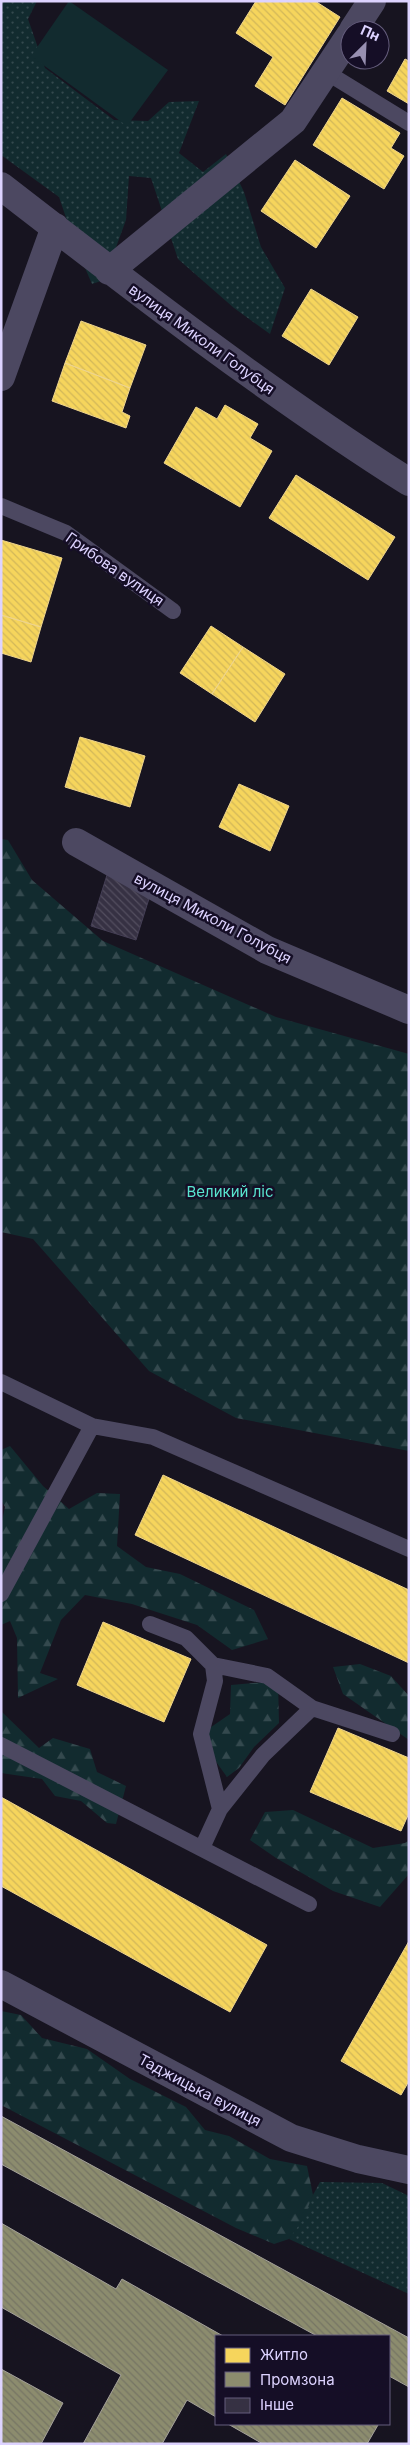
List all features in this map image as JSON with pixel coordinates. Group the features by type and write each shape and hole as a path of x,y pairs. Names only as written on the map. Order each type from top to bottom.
{"street":[{"path":"360,20 372,1"},
{"path":"109,271 293,120 340,50"},
{"name":"вулиця Миколи Голубця","path":"1,186 109,271 335,435 409,482"},
{"path":"1,377 54,227"},
{"name":"вулиця Миколи Голубця","path":"76,842 266,950 409,1010"},
{"name":"Таджицька вулиця","path":"1,1984 291,2138 358,2158 409,2170"}],"lane":[{"path":"326,72 409,122"},
{"name":"Грибова вулиця","path":"1,506 66,533 173,611"},
{"path":"1,1382 92,1426 153,1437 409,1549"},
{"path":"1,1594 92,1426"},
{"path":"150,1624 186,1638 213,1665 267,1676 312,1708 392,1734"},
{"path":"213,1665 215,1681 201,1734 220,1809"},
{"path":"202,1848 220,1809 263,1755 312,1708"},
{"path":"1,1745 309,1904"}],"green space":[{"path":"1,1 37,1 28,19 45,68 114,120 148,121 169,102 199,101 179,153 203,172 226,154 244,192 261,247 285,288 270,334 234,308 178,259 151,178 129,176 126,220 104,280 92,284 76,247 59,197 1,155"},
{"path":"69,1 168,70 127,126 31,56"},
{"name":"Великий ліс","path":"1,839 8,840 32,880 103,941 276,1017 409,1054 409,1451 236,1418 149,1371 33,1239 1,1232"},
{"path":"10,1446 43,1486 69,1509 97,1493 120,1494 117,1546 146,1567 180,1574 254,1610 268,1639 232,1650 197,1625 132,1604 85,1595 61,1620 40,1673 58,1679 18,1698 17,1638 10,1621 1,1625 1,1526 5,1507 1,1500 1,1450"},
{"path":"360,1664 391,1676 409,1696 409,1740 343,1694 333,1667"},
{"path":"278,1681 279,1723 254,1747 239,1768 227,1777 204,1745 201,1734 230,1714 231,1685"},
{"path":"1,1711 39,1748 53,1738 90,1749 97,1772 126,1786 116,1824 107,1823 81,1801 55,1796 42,1779 1,1773"},
{"path":"293,1810 373,1848 405,1843 409,1840 409,1874 380,1907 333,1891 276,1858 250,1840 265,1812"},
{"path":"1,2011 21,2015 42,2038 87,2049 130,2079 186,2107 205,2130 229,2136 270,2159 307,2166 313,2195 302,2221 289,2239 274,2244 236,2228 1,2105"},
{"path":"320,2182 382,2183 409,2196 409,2294 289,2239"}],"building: Житло":[{"path":"256,1 315,1 340,17 285,105 255,86 273,57 236,33"},
{"path":"405,59 409,61 409,104 387,91"},
{"path":"342,98 400,133 391,148 404,156 384,189 313,145"},
{"path":"295,160 350,196 316,248 261,211"},
{"path":"311,289 358,317 329,365 282,336"},
{"path":"81,321 146,345 130,388 65,363"},
{"path":"65,363 130,388 122,412 130,416 126,428 52,401"},
{"path":"225,405 258,424 250,438 272,451 240,507 164,463 196,407 217,419"},
{"path":"296,475 395,537 368,580 269,518"},
{"path":"1,540 62,558 41,627 1,615"},
{"path":"1,615 41,627 31,662 1,653"},
{"path":"211,626 243,647 212,694 180,673"},
{"path":"243,647 285,674 255,722 212,694"},
{"path":"80,737 145,756 130,807 65,787"},
{"path":"239,784 289,806 270,851 219,827"},
{"path":"163,1475 409,1590 409,1663 135,1535"},
{"path":"103,1622 191,1659 164,1722 77,1685"},
{"path":"338,1728 409,1758 409,1813 401,1831 310,1792"},
{"path":"1,1797 267,1945 230,2012 1,1886"},
{"path":"409,1941 409,2081 401,2095 341,2061"}],"building: Промзона":[{"path":"1,2116 409,2338 409,2387 390,2377 390,2335 315,2335 1,2164"},
{"path":"1,2223 116,2289 122,2279 221,2335 215,2335 215,2416 187,2400 162,2444 83,2444 121,2375 1,2307"},
{"path":"1,2369 63,2403 41,2444 1,2444"},
{"path":"230,2425 378,2425 367,2444 263,2444"}],"building: Інше":[{"path":"107,875 152,889 136,940 91,926"}]}
